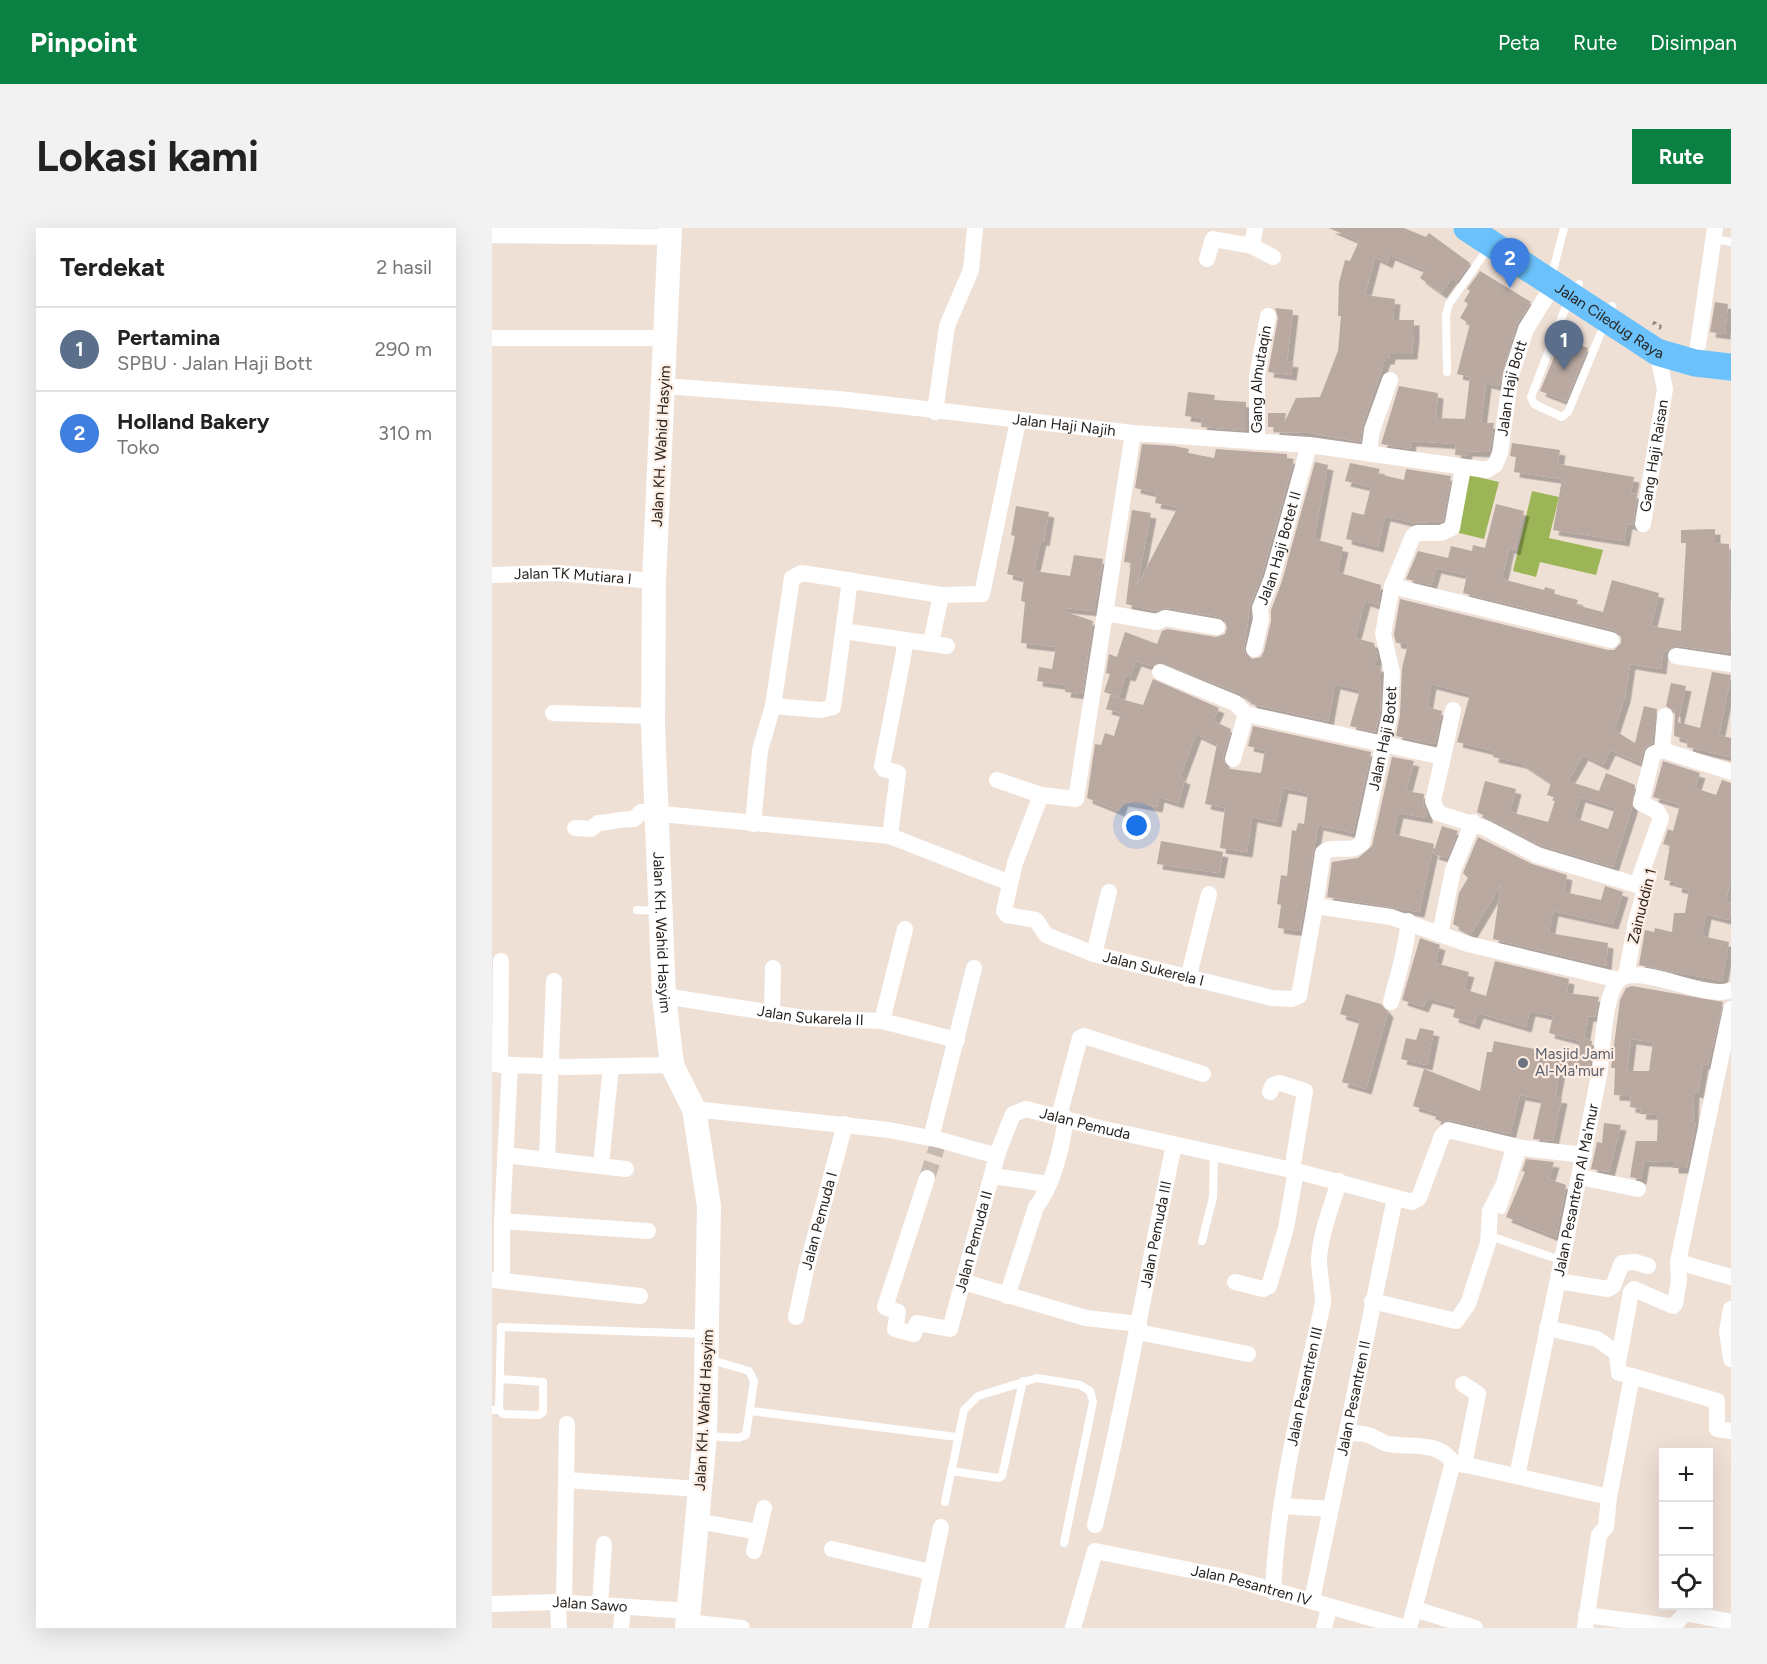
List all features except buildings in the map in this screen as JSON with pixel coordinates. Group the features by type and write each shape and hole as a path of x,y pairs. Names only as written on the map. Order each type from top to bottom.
{"main road":[{"name":"Jalan Ciledug Raya","path":"1467,228 1493,236 1609,313 1659,339 1695,363 1731,367"},
{"name":"Jalan Ciledug Raya","path":"1609,313 1650,330 1698,345 1731,351"}],"street":[{"path":"935,412 947,326 971,270 975,228"},
{"path":"1252,246 1255,228"},
{"path":"492,235 660,232"},
{"name":"Jalan KH. Wahid Hasyim","path":"660,232 667,338 654,581 652,716 658,813 649,910 664,996 672,1065 694,1108 709,1206 705,1436 687,1620"},
{"path":"1698,345 1714,233"},
{"path":"1207,259 1213,239 1252,246 1273,257"},
{"name":"Jalan Haji Bott","path":"1463,468 1486,470 1497,461 1518,351 1526,329 1564,283"},
{"name":"Gang Almutaqin","path":"1257,442 1257,376 1268,316"},
{"path":"492,338 667,338"},
{"name":"Gang Haji Raisan","path":"1643,524 1665,389 1659,339"},
{"path":"1369,452 1372,430 1390,380"},
{"name":"Jalan Haji Najih","path":"664,386 839,399 1133,434 1369,452 1463,468"},
{"path":"753,824 760,750 773,706 792,579 801,573 941,595 977,596 985,590 1018,421"},
{"path":"997,780 1041,795 1076,799 1133,434"},
{"name":"Jalan Haji Botet II","path":"1254,649 1261,619 1260,608 1272,578 1309,446"},
{"name":"Jalan Haji Botet","path":"1315,906 1323,853 1331,848 1354,848 1362,843 1392,694 1392,672 1383,634 1392,586 1413,536 1417,533 1441,533 1452,528 1463,468"},
{"name":"Jalan TK Mutiara I","path":"492,575 557,573 654,581"},
{"path":"773,706 821,710 832,707 850,580"},
{"path":"1392,586 1611,640"},
{"path":"843,631 939,645 941,595"},
{"path":"1106,613 1157,622 1165,618 1217,627"},
{"path":"890,836 898,773 884,769 882,766 906,641"},
{"path":"1676,656 1731,664"},
{"path":"1160,672 1235,703 1246,714 1383,746 1443,757"},
{"path":"1440,934 1453,870 1473,822 1434,810 1433,801 1453,710"},
{"path":"553,713 652,716"},
{"path":"1233,759 1246,714"},
{"path":"1665,716 1662,750 1731,772"},
{"name":"Zainuddin 1","path":"1473,822 1537,855 1637,885 1661,818 1657,811 1643,805 1641,799 1653,754 1662,750"},
{"path":"575,828 591,829 598,823 616,819 634,819 641,812 890,836 1010,883 1015,863 1041,795"},
{"name":"Zainuddin 1","path":"1622,978 1658,847 1654,838"},
{"name":"Jalan Sukerela I","path":"1010,883 1004,911 1007,915 1036,920 1046,935 1094,954 1272,998 1292,999 1299,996 1315,906"},
{"path":"1094,954 1109,892"},
{"path":"1188,979 1209,894"},
{"path":"1315,906 1408,921 1468,944 1622,978 1658,979 1716,993 1730,1000 1678,1262 1679,1280 1673,1306 1634,1289 1631,1292 1619,1357 1619,1373 1717,1401 1717,1429 1731,1431"},
{"path":"1391,1002 1403,948 1408,936 1408,921"},
{"path":"882,1022 905,929"},
{"path":"501,961 501,1064 505,1155 499,1217 497,1281 640,1296"},
{"path":"772,1014 773,968"},
{"path":"936,1140 974,968"},
{"name":"Jalan Pesantren Al Ma'mur","path":"1517,1476 1580,1177 1610,994 1622,978"},
{"path":"547,1158 554,981"},
{"name":"Jalan Sukarela II","path":"664,996 804,1018 882,1022 957,1040"},
{"path":"1007,1296 1036,1207 1044,1197 1048,1184 1080,1038 1084,1036 1203,1074"},
{"path":"501,1064 672,1065"},
{"path":"601,1165 611,1066"},
{"path":"1235,1282 1263,1289 1269,1286 1286,1228 1305,1091 1280,1083 1274,1085 1270,1092"},
{"path":"694,1108 845,1124 936,1140 990,1154 998,1152"},
{"name":"Jalan Pemuda","path":"998,1152 1013,1114 1026,1109 1174,1145 1294,1170 1395,1198"},
{"name":"Jalan Pemuda I","path":"796,1317 806,1270 845,1124"},
{"path":"1395,1198 1412,1202 1419,1198 1444,1131 1457,1131 1518,1147 1584,1155"},
{"name":"Jalan Pemuda III","path":"1095,1526 1139,1328 1142,1297 1174,1145"},
{"path":"1372,1301 1455,1321 1468,1304 1488,1243 1490,1211 1504,1184 1518,1147"},
{"name":"Jalan Pemuda II","path":"927,1178 885,1307 898,1312 895,1329 914,1334 917,1323 950,1329 998,1152"},
{"path":"505,1155 547,1158 626,1169"},
{"path":"993,1176 1048,1184"},
{"path":"1580,1177 1638,1190"},
{"name":"Jalan Pesantren III","path":"1274,1592 1275,1551 1296,1427 1323,1303 1323,1283 1319,1261 1322,1241 1339,1181"},
{"name":"Jalan Pesantren II","path":"1312,1600 1395,1198"},
{"path":"499,1217 648,1231"},
{"path":"1558,1281 1608,1289 1613,1286 1622,1263 1635,1262 1648,1266"},
{"path":"1678,1262 1731,1277"},
{"path":"964,1282 1086,1318 1248,1354"},
{"path":"1731,1309 1727,1331 1731,1359"},
{"path":"1547,1328 1597,1340 1615,1350 1619,1357"},
{"path":"1632,1376 1609,1492 1606,1527 1599,1535 1586,1621 1669,1626 1676,1625 1685,1612 1731,1622"},
{"path":"1407,1628 1415,1610 1478,1394 1463,1384"},
{"path":"559,1628 567,1424"},
{"path":"1348,1433 1371,1436 1377,1441 1392,1444 1425,1446 1446,1454 1458,1463 1609,1492"},
{"path":"566,1480 700,1490"},
{"path":"1283,1506 1330,1509"},
{"path":"754,1551 764,1508"},
{"path":"697,1521 758,1532"},
{"path":"920,1628 940,1527"},
{"path":"600,1605 604,1544"},
{"path":"832,1549 930,1572"},
{"name":"Jalan Pesantren IV","path":"1073,1628 1095,1551 1230,1578 1274,1592 1312,1600 1329,1608 1407,1628"},
{"name":"Jalan Sawo","path":"492,1604 561,1603 623,1607 742,1628"},
{"path":"621,1628 623,1607"},
{"path":"1324,1628 1329,1608"},
{"path":"1415,1610 1474,1628"}],"lane":[{"path":"1564,228 1564,283 1531,397 1534,404 1562,417 1568,412 1609,313"},
{"path":"1714,233 1731,242"},
{"path":"1446,372 1446,315 1449,304 1493,236"},
{"path":"1502,1210 1518,1147"},
{"path":"1202,1242 1213,1197 1214,1154"},
{"path":"1487,1235 1563,1261"},
{"path":"501,1379 543,1382 543,1412 539,1415 503,1414 495,1410 501,1379 501,1327 708,1334"},
{"path":"705,1436 744,1437 751,1411 754,1381 752,1374 708,1358"},
{"path":"945,1502 964,1410 978,1396 1037,1378 1080,1385 1090,1391 1094,1402 1064,1543"},
{"path":"951,1471 999,1478 1002,1476 1023,1381"},
{"path":"751,1411 957,1437"}],"path":[{"path":"1654,322 1659,339"}],"green space":[{"path":"1469,475 1499,482 1484,539 1455,532"},
{"path":"1532,491 1559,497 1549,538 1603,550 1596,575 1540,562 1536,577 1513,571"}],"tunnel":[{"path":"927,1178 938,1144"}],"place":[{"name":"Holland Bakery","path":"1510,288"},
{"name":"Pertamina","path":"1564,370"},
{"name":"Masjid Jami Al-Ma'mur","path":"1523,1063"}]}
